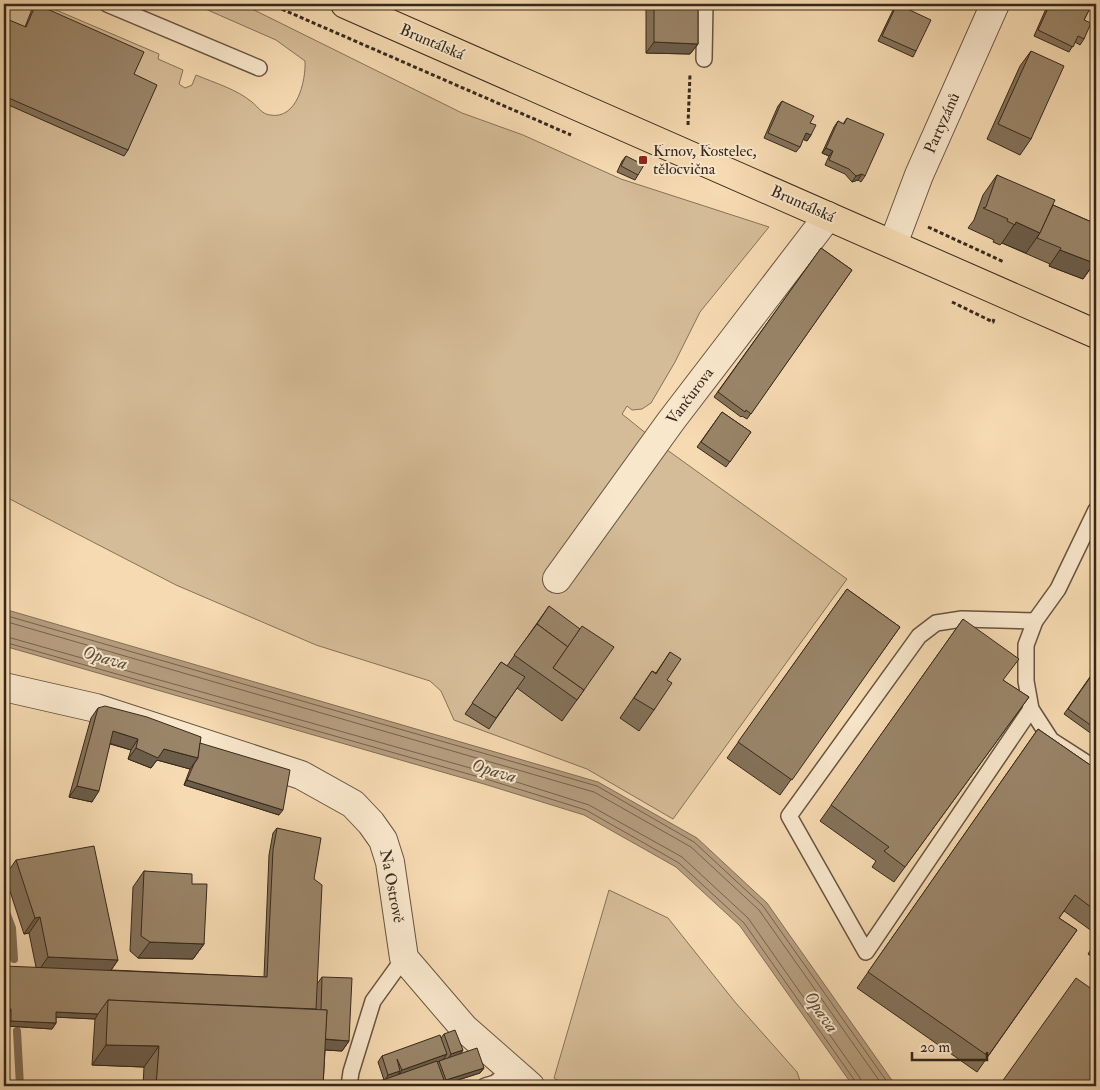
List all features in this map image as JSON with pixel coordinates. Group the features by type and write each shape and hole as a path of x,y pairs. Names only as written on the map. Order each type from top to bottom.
{"main road":[{"name":"Bruntálská","path":"345,4 1096,334"}],"street":[{"name":"Partyzánů","path":"893,244 919,175 995,4"},
{"name":"Vančurova","path":"557,579 670,421 828,216"},
{"name":"Na Ostrově","path":"4,687 96,708 292,772 353,804 371,823 383,840 388,855 404,958"},
{"path":"404,958 464,1028 520,1078"}],"lane":[{"path":"107,4 139,10 259,68"},
{"path":"697,62 705,4"},
{"path":"1096,510 1058,589 1035,621 1026,645 1026,681 1031,709 1051,740 1096,769"},
{"path":"1031,709 866,952 789,816 919,636 936,623 962,619 1035,621"},
{"path":"349,1086 351,1072 374,1001 404,958"},
{"path":"485,1086 520,1078"}],"path":[{"path":"678,149 689,124 697,62"},
{"path":"904,217 1010,265"}],"shaded area":[{"path":"4,4 42,4 159,54 158,59 183,70 179,84 185,88 192,85 196,75 239,93 265,113 279,115 287,111 298,97 304,79 305,61 276,40 194,4 242,4 462,113 523,135 621,179 769,227 700,312 675,362 651,403 642,409 632,410 627,406 622,414 663,447 847,579 673,819 587,769 454,720 441,691 430,681 316,645 176,585 4,496"},
{"path":"609,890 668,918 735,1002 797,1072 802,1086 567,1086 554,1078"}],"water":[{"name":"Opava","path":"4,609 598,782 697,838 767,903 896,1086 853,1086 740,926 676,867 584,815 484,784 4,646"}],"building":[{"path":"36,4 144,52 134,74 157,85 128,150 4,96 4,18 26,27"},
{"path":"654,4 698,4 698,44 654,42"},
{"path":"897,4 931,20 916,51 882,36"},
{"path":"1050,4 1092,4 1084,20 1091,23 1084,39 1078,36 1073,47 1038,30"},
{"path":"1031,51 1064,66 1031,139 998,124"},
{"path":"782,101 814,116 810,123 816,125 811,135 806,133 800,147 768,133"},
{"path":"847,118 884,134 865,176 862,174 856,176 849,169 829,160 833,151 826,148 838,121 844,124"},
{"path":"626,156 644,165 638,175 621,166"},
{"path":"997,175 1055,200 1040,233 1016,222 1015,225 1007,221 1008,219 983,208 986,207"},
{"path":"1053,205 1096,224 1096,259 1094,263 1060,250 1061,248 1037,238"},
{"path":"821,248 852,270 751,414 746,410 745,412 718,392"},
{"path":"722,412 751,432 730,462 701,442"},
{"path":"847,589 900,627 792,780 738,742"},
{"path":"549,606 580,629 568,647 537,624"},
{"path":"963,619 1019,659 1003,680 1029,697 905,867 884,851 889,847 831,805"},
{"path":"537,624 568,647 553,668 584,690 577,700 514,655"},
{"path":"582,626 614,647 584,690 553,668"},
{"path":"670,652 681,659 667,680 672,683 654,710 634,698 652,671 656,674"},
{"path":"501,662 525,677 496,718 472,703"},
{"path":"1096,669 1096,729 1068,709"},
{"path":"105,706 147,717 201,737 198,758 164,749 158,758 136,748 138,739 113,731 99,791 77,786 98,708"},
{"path":"1038,729 1096,769 1096,911 1075,895 1059,918 1077,930 988,1056 868,972"},
{"path":"200,743 290,770 283,810 187,780 198,758"},
{"path":"277,828 321,838 314,879 322,885 316,1009 108,1000 98,1014 56,1012 56,1023 11,1021 11,1009 4,1009 4,966 267,977 273,850"},
{"path":"94,846 118,960 48,957 40,917 35,918 16,860"},
{"path":"144,871 192,874 192,884 207,884 204,944 150,942 141,936"},
{"path":"322,977 352,978 349,1041 325,1039 327,1010 321,1010"},
{"path":"1076,978 1096,992 1096,1072 1086,1086 999,1086"},
{"path":"108,1000 327,1010 323,1086 156,1086 159,1046 106,1045"},
{"path":"455,1030 463,1050 451,1054 444,1034"},
{"path":"440,1035 447,1054 402,1070 397,1059 400,1071 388,1075 382,1056"},
{"path":"477,1048 484,1068 446,1080 439,1061"},
{"path":"437,1061 444,1080 427,1086 381,1086 380,1081"}],"waterway":[{"path":"4,907 12,928 14,959"},
{"path":"17,1031 20,1086"}],"place":[{"name":"Krnov, Kostelec, tělocvična","path":"643,160"}]}
